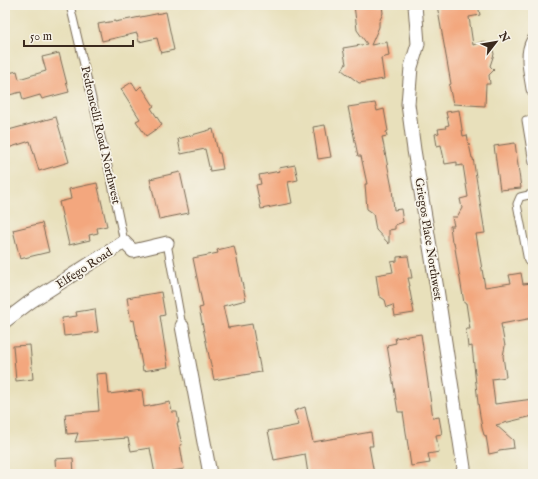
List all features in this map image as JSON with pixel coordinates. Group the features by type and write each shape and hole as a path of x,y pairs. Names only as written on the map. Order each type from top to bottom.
{"street":[{"name":"Griegos Place Northwest","path":"415,5 418,44 411,68 408,104 414,150 438,289 464,468 462,474"},
{"path":"533,41 530,47 529,61 533,89"},
{"name":"Elfego Road","path":"5,321 30,302 124,242 133,251 167,243"},
{"path":"182,326 210,474"}],"lane":[{"name":"Pedroncelli Road Northwest","path":"70,5 124,242"},
{"path":"526,120 533,163"},
{"path":"533,194 520,197 517,204 528,261 533,264"},
{"path":"167,243 182,326"}],"building":[{"path":"354,5 382,5 383,13 371,45 387,42 389,56 381,58 384,79 359,83 342,70 346,64 343,48 367,44 357,30"},
{"path":"437,5 478,5 480,15 469,17 473,45 484,41 492,47 494,54 490,66 494,70 489,75 490,84 486,84 485,106 453,104 449,85 451,84"},
{"path":"166,12 174,50 161,53 157,38 139,42 137,33 102,41 98,24"},
{"path":"59,53 69,92 42,99 40,95 23,100 21,92 5,96 5,74 17,71 19,79 46,71 42,57"},
{"path":"132,82 137,90 141,86 154,106 151,108 162,125 146,136 136,121 140,119 121,89"},
{"path":"375,103 377,111 384,109 388,131 386,132 387,136 382,137 392,188 394,210 401,209 403,222 395,225 395,229 389,230 389,244 376,230 373,213 367,209 365,184 367,184 361,156 358,156 348,107"},
{"path":"459,110 463,136 467,135 473,158 485,233 476,234 485,287 511,283 509,275 521,273 523,284 533,283 533,318 501,324 505,346 503,356 506,377 492,379 495,404 533,399 533,416 496,425 513,440 514,448 499,450 498,452 489,454 486,436 484,435 482,428 478,403 472,346 468,347 466,329 470,329 466,303 464,303 450,226 454,226 452,217 457,217 462,208 460,199 468,197 463,165 457,166 457,162 445,164 441,145 437,146 435,134 439,133 438,129 446,128 445,126 449,125 446,112"},
{"path":"56,117 69,162 39,171 30,141 8,148 5,138 5,131"},
{"path":"325,125 331,157 318,159 313,127"},
{"path":"213,129 223,169 210,171 205,149 181,154 178,139"},
{"path":"515,143 521,188 500,190 494,146"},
{"path":"295,165 298,180 288,182 292,203 261,209 256,185 261,184 259,175 280,171 279,168"},
{"path":"180,172 189,213 159,219 150,179"},
{"path":"97,183 107,226 97,228 98,233 89,235 90,240 69,245 59,202 71,199 69,189"},
{"path":"42,223 49,252 20,259 13,230"},
{"path":"234,246 246,300 223,306 228,328 252,324 261,372 214,380 199,308 203,307 193,258 218,253 217,250"},
{"path":"408,256 412,278 408,278 414,313 395,316 393,305 387,307 385,300 379,296 376,275 393,272 391,262 397,261 397,257"},
{"path":"161,292 165,315 160,316 168,367 143,371 134,320 131,321 127,298"},
{"path":"95,309 98,332 64,336 62,318 77,316 76,312"},
{"path":"421,334 433,418 439,417 442,434 436,435 439,452 428,454 430,463 411,466 403,412 398,412 387,345 396,343 395,338"},
{"path":"30,345 33,379 16,381 13,346"},
{"path":"107,373 109,394 142,390 144,407 170,402 172,412 177,412 179,423 177,423 182,445 180,445 184,469 155,474 150,448 131,451 128,438 75,442 78,433 67,434 65,414 99,411 96,374"},
{"path":"305,407 313,442 371,432 373,446 369,446 374,474 308,474 305,454 274,460 268,431 299,425 294,411"},
{"path":"73,458 74,474 56,474 55,459"}]}
